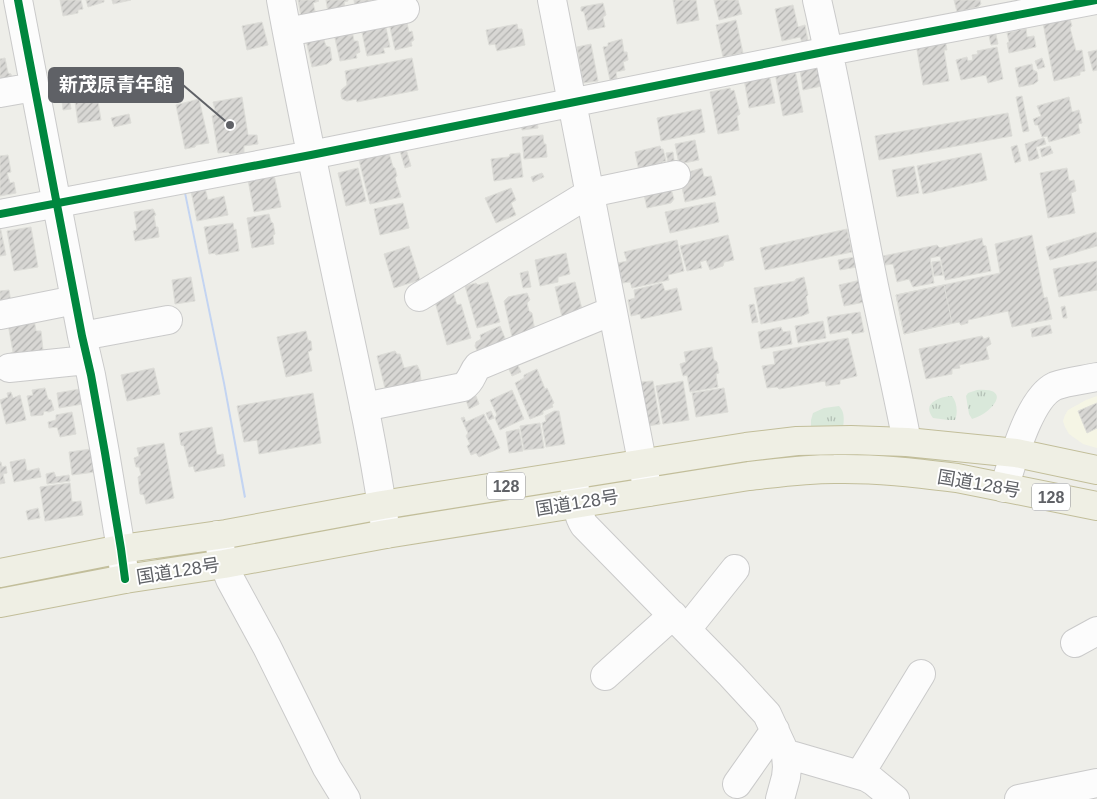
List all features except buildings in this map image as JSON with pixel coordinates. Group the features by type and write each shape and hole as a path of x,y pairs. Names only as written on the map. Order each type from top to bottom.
{"highway":[{"name":"国道128号","path":"0,573 121,549 217,535 382,506 746,447 797,441 907,442 1016,453 1097,470"},
{"name":"国道128号","path":"0,603 386,534 749,476 796,471 834,469 936,475 1097,506"}],"street":[{"path":"18,0 84,348 91,375 125,580"},
{"path":"281,0 364,407 386,534"},
{"path":"552,0 648,492"},
{"path":"817,0 829,51 874,286 898,392 907,442"},
{"path":"0,214 1096,0"},
{"path":"287,32 405,9"},
{"path":"0,93 34,86"},
{"path":"419,297 590,193 676,175"},
{"path":"0,315 75,300"},
{"path":"364,407 463,387 468,384 474,370 478,366 612,311"},
{"path":"9,368 84,348 168,320"},
{"path":"1004,488 1026,424 1045,393 1054,386 1097,377"},
{"path":"574,475 577,504 584,525 767,714 786,755 786,777 780,799"},
{"path":"217,535 224,564 230,579 267,647 327,768 346,799"},
{"path":"605,676 680,622 735,569"},
{"path":"860,774 921,674"},
{"path":"737,784 774,730"},
{"path":"786,755 860,774 874,780 886,796"},
{"path":"1019,799 1097,783"}],"shaded area":[{"path":"1097,396 1097,448 1083,444 1069,434 1063,421 1068,410"}],"green space":[{"path":"977,390 988,390 995,393 997,397 992,407 972,419 969,414 966,396 968,393"},
{"path":"949,396 954,398 956,404 955,420 933,418 929,409 932,402"},
{"path":"839,406 843,413 843,428 811,429 813,413 824,408"},
{"path":"863,451 954,460 949,462 880,456 818,458 667,471 818,452"},
{"path":"562,490 563,493 410,517 407,515 408,513"},
{"path":"362,522 360,525 280,543 234,547 234,543"},
{"path":"98,568 96,571 0,590 0,584"}],"water":[{"path":"183,188 185,188 225,383 246,497 244,498 223,383"}],"cycle path":[{"path":"18,0 91,375 125,579"},
{"path":"0,214 311,155 829,51 1096,0"}],"place":[{"name":"新茂原青年館","path":"230,125"}]}
